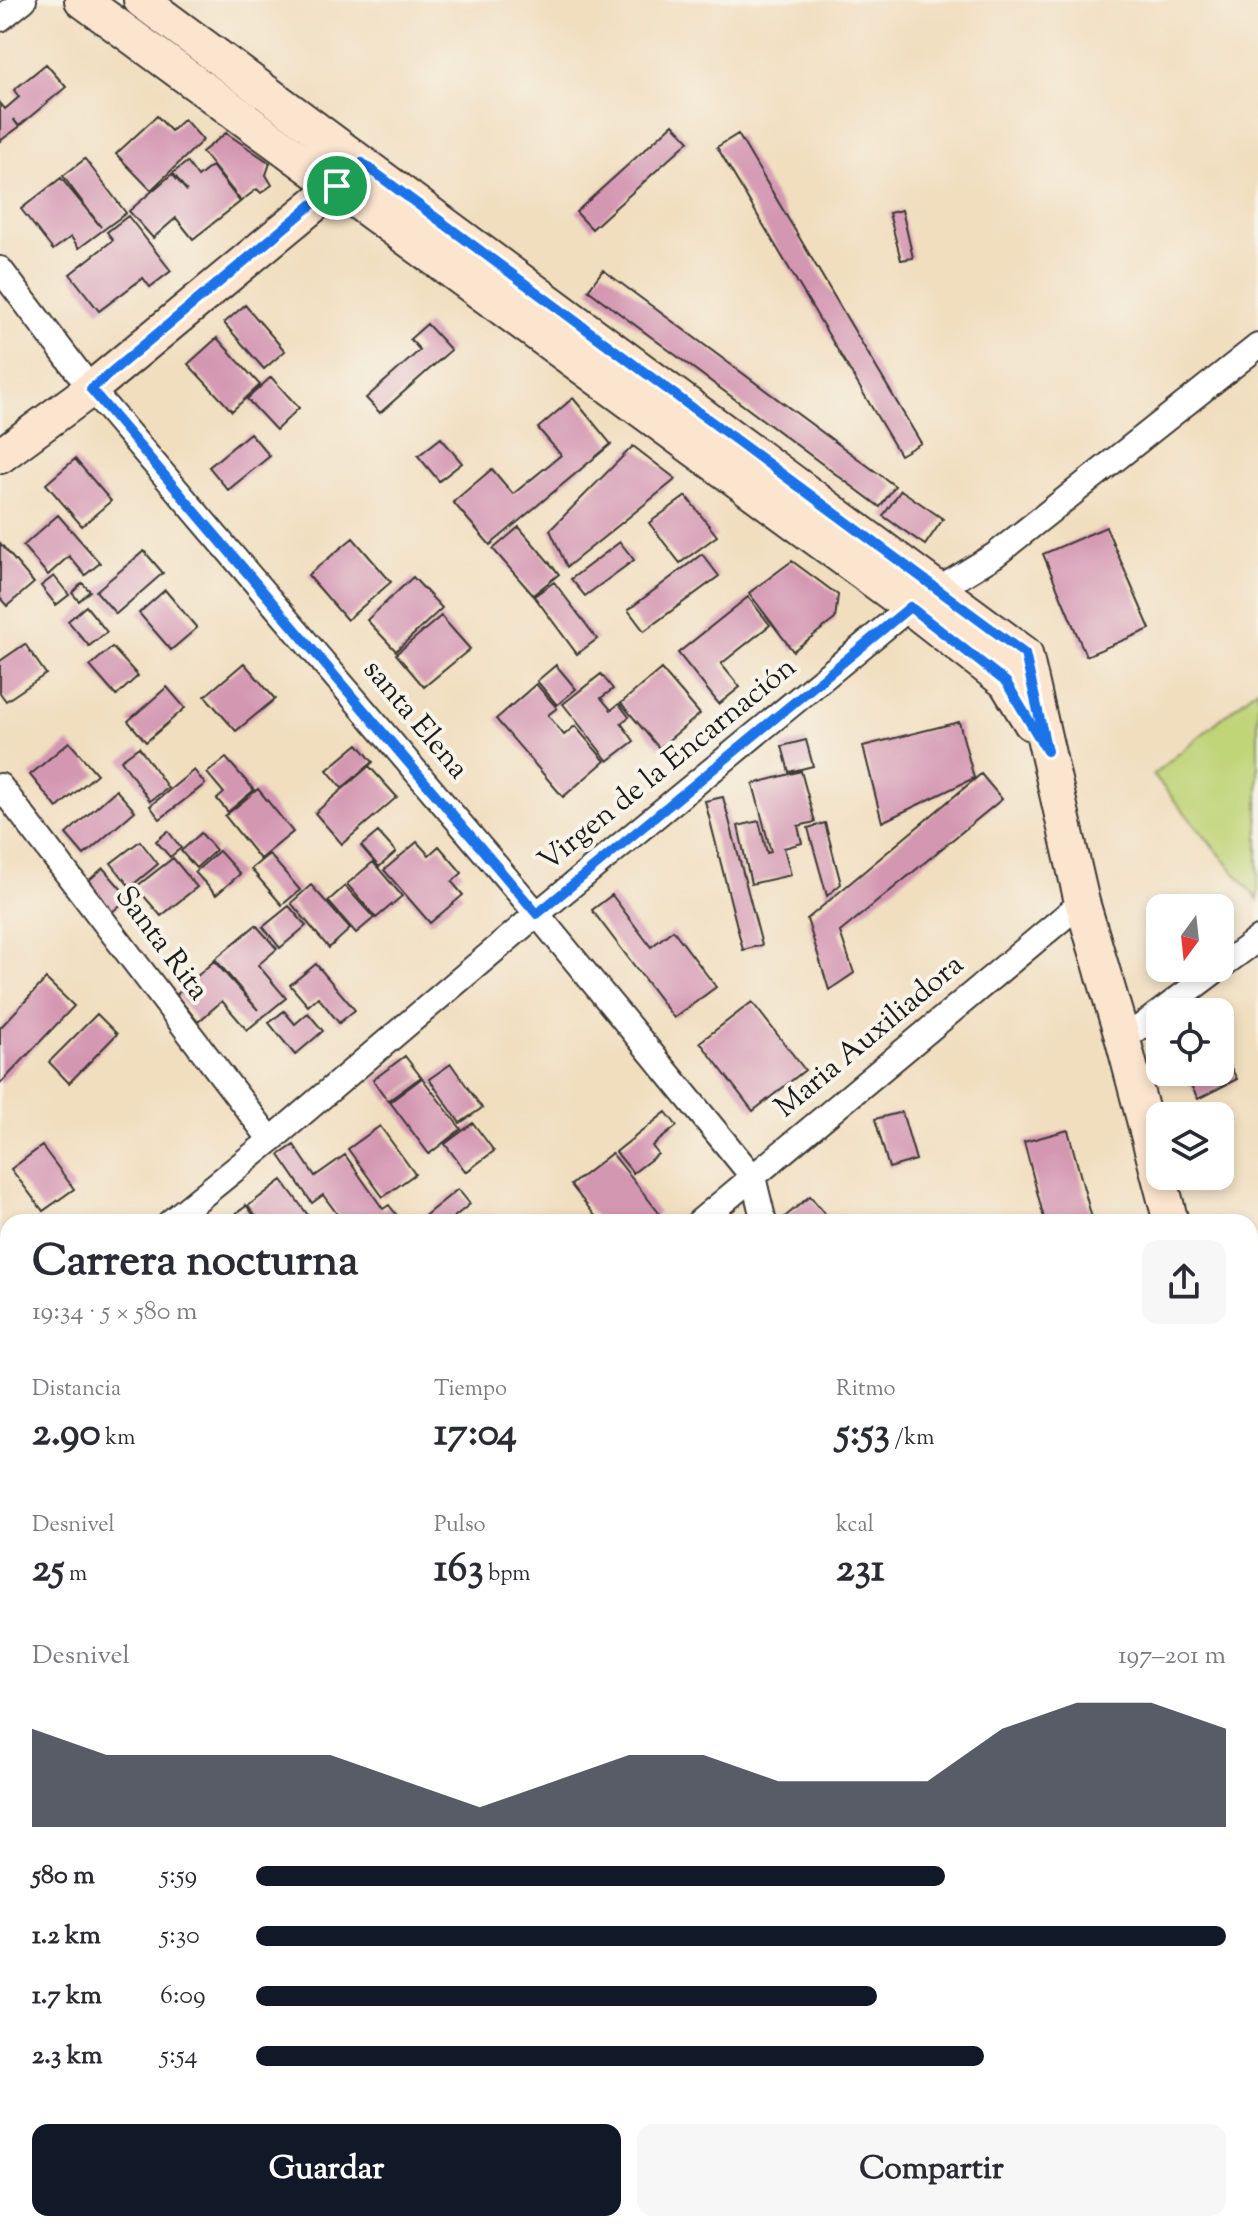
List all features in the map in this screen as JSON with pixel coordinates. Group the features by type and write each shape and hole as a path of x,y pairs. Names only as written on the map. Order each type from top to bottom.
{"main road":[{"path":"82,0 337,186 925,598 1025,654 1082,902 1123,1040 1169,1214"},
{"path":"141,0 362,163 925,598 1006,682 1047,751"},
{"path":"0,456 91,389 362,163"}],"street":[{"path":"0,19 24,0"},
{"name":"santa Elena","path":"0,269 91,389 537,914 753,1177 762,1214"},
{"name":"Virgen de la Encarnación","path":"180,1214 537,914 925,598 995,555 1258,346"},
{"name":"Santa Rita","path":"0,786 271,1140"},
{"name":"Maria Auxiliadora","path":"709,1214 1082,902"},
{"path":"1234,957 1258,939"},
{"path":"1123,1040 1200,982"}],"green space":[{"path":"1258,688 1258,900 1153,775"}],"building":[{"path":"46,64 66,87 19,126 13,119 19,127 0,141 0,103 5,109 19,97 14,90"},
{"path":"157,116 171,131 184,119 203,140 151,190 116,154"},
{"path":"673,124 689,141 592,229 576,212"},
{"path":"226,133 270,163 266,175 272,185 261,193 257,189 241,201 202,152"},
{"path":"738,134 921,443 900,455 717,147"},
{"path":"85,159 126,213 79,248 71,237 53,250 21,209 61,178 101,227 63,176"},
{"path":"187,162 198,177 212,166 240,202 193,239 176,218 153,238 129,211 172,174 187,191 173,173"},
{"path":"902,210 913,258 901,260 889,213"},
{"path":"128,216 171,271 150,287 143,278 99,311 70,274 113,240 107,232"},
{"path":"603,270 895,486 880,507 588,290"},
{"path":"245,305 285,351 264,369 224,323"},
{"path":"427,324 451,350 380,413 366,398 420,350 410,339"},
{"path":"217,338 260,385 232,411 188,364"},
{"path":"271,377 299,408 276,430 247,399"},
{"path":"573,398 611,444 490,545 453,502 492,469 513,494 561,455 538,428"},
{"path":"250,433 270,456 228,490 209,467"},
{"path":"441,438 462,463 439,481 418,456"},
{"path":"633,446 676,479 567,567 550,530"},
{"path":"75,459 111,501 82,526 46,484"},
{"path":"901,490 943,519 925,545 883,516"},
{"path":"686,496 717,536 680,563 649,523"},
{"path":"58,515 100,563 85,575 69,556 48,575 23,546"},
{"path":"519,527 559,574 533,595 493,549"},
{"path":"1106,527 1150,629 1086,656 1043,554"},
{"path":"353,538 391,582 347,620 308,575"},
{"path":"620,542 634,560 585,596 571,579"},
{"path":"0,543 34,583 7,606 0,598"},
{"path":"144,551 163,573 116,614 96,591"},
{"path":"702,554 719,576 644,631 628,610"},
{"path":"792,561 838,595 835,619 793,651 749,593"},
{"path":"54,576 69,595 56,605 41,586"},
{"path":"413,577 442,608 396,651 367,620"},
{"path":"554,582 597,639 577,654 534,596"},
{"path":"82,583 90,591 79,601 72,593"},
{"path":"165,590 197,628 171,650 139,613"},
{"path":"748,597 770,625 721,664 740,687 719,704 678,653"},
{"path":"86,606 107,632 89,646 68,621"},
{"path":"441,616 470,649 424,687 396,654"},
{"path":"25,644 46,674 6,701 0,693 0,661"},
{"path":"112,647 138,676 116,696 90,666"},
{"path":"244,663 275,699 236,731 205,696"},
{"path":"556,665 576,689 557,705 537,681"},
{"path":"661,669 700,714 659,748 621,703"},
{"path":"601,674 613,689 601,698 611,710 619,704 629,717 621,723 634,741 608,761 563,704"},
{"path":"536,684 557,708 548,715 564,735 575,726 605,761 563,797 496,719"},
{"path":"167,687 185,708 146,742 128,721"},
{"path":"959,722 974,778 882,822 863,746"},
{"path":"806,740 813,766 789,772 782,746"},
{"path":"69,742 97,774 57,808 30,775"},
{"path":"358,744 373,762 342,788 327,770"},
{"path":"139,747 168,788 150,801 121,760"},
{"path":"226,758 254,790 228,812 217,799 224,793 207,773"},
{"path":"369,766 397,797 342,844 315,813"},
{"path":"194,770 205,784 160,819 150,806"},
{"path":"801,771 815,822 798,826 802,843 784,848 791,875 751,884 738,826 759,821 767,853 771,852 753,784"},
{"path":"981,774 1002,799 840,932 854,973 829,990 807,919"},
{"path":"258,789 293,832 260,859 225,816"},
{"path":"116,790 135,811 84,855 66,834"},
{"path":"723,797 762,945 743,950 705,801"},
{"path":"825,823 841,884 827,896 808,828"},
{"path":"168,831 181,848 170,857 156,841"},
{"path":"378,832 396,852 379,867 361,846"},
{"path":"201,833 216,850 196,868 181,851"},
{"path":"140,841 158,864 130,887 111,863"},
{"path":"417,842 429,855 439,846 462,873 452,882 463,895 430,923 384,870"},
{"path":"219,851 240,874 216,895 195,872"},
{"path":"269,854 300,890 282,905 251,869"},
{"path":"173,858 197,887 161,916 136,887"},
{"path":"373,862 402,896 376,918 347,884"},
{"path":"103,868 129,898 112,912 87,882"},
{"path":"311,885 350,929 329,948 291,903"},
{"path":"345,886 374,918 356,933 328,901"},
{"path":"612,895 651,947 673,930 716,987 674,1018 592,910"},
{"path":"289,906 306,926 280,948 263,927"},
{"path":"256,925 277,949 258,965 286,998 247,1030 222,1001 198,1022 176,995 214,961 258,1010 215,959"},
{"path":"316,964 355,1010 339,1023 318,997 308,1006 290,985"},
{"path":"46,979 74,1006 0,1084 0,1028"},
{"path":"752,1002 805,1070 753,1111 700,1042"},
{"path":"284,1011 295,1024 308,1013 323,1031 295,1055 269,1023"},
{"path":"97,1014 117,1034 69,1083 49,1062"},
{"path":"405,1056 421,1077 388,1101 373,1080"},
{"path":"451,1064 482,1108 460,1123 429,1079"},
{"path":"422,1078 461,1129 429,1154 390,1102"},
{"path":"1191,1086 1223,1086 1198,1099"},
{"path":"666,1112 677,1126 652,1146 658,1154 633,1173 616,1152"},
{"path":"902,1112 916,1160 889,1168 875,1119"},
{"path":"473,1123 494,1151 466,1172 445,1144"},
{"path":"380,1126 415,1174 383,1197 348,1149"},
{"path":"1068,1130 1091,1214 1043,1214 1024,1142"},
{"path":"294,1145 315,1176 345,1155 383,1209 389,1205 396,1214 337,1214 323,1195 312,1203 279,1155"},
{"path":"42,1146 74,1189 43,1211 11,1169"},
{"path":"612,1153 659,1213 594,1214 571,1185"},
{"path":"282,1180 307,1214 254,1214 248,1206"},
{"path":"458,1189 470,1204 458,1214 427,1214"},
{"path":"810,1196 825,1214 788,1214"},
{"path":"245,1207 253,1214 235,1214"}],"route":[{"path":"362,163 1025,654 1047,751 1006,682 910,607 537,914 91,389 337,186 362,163"}]}
